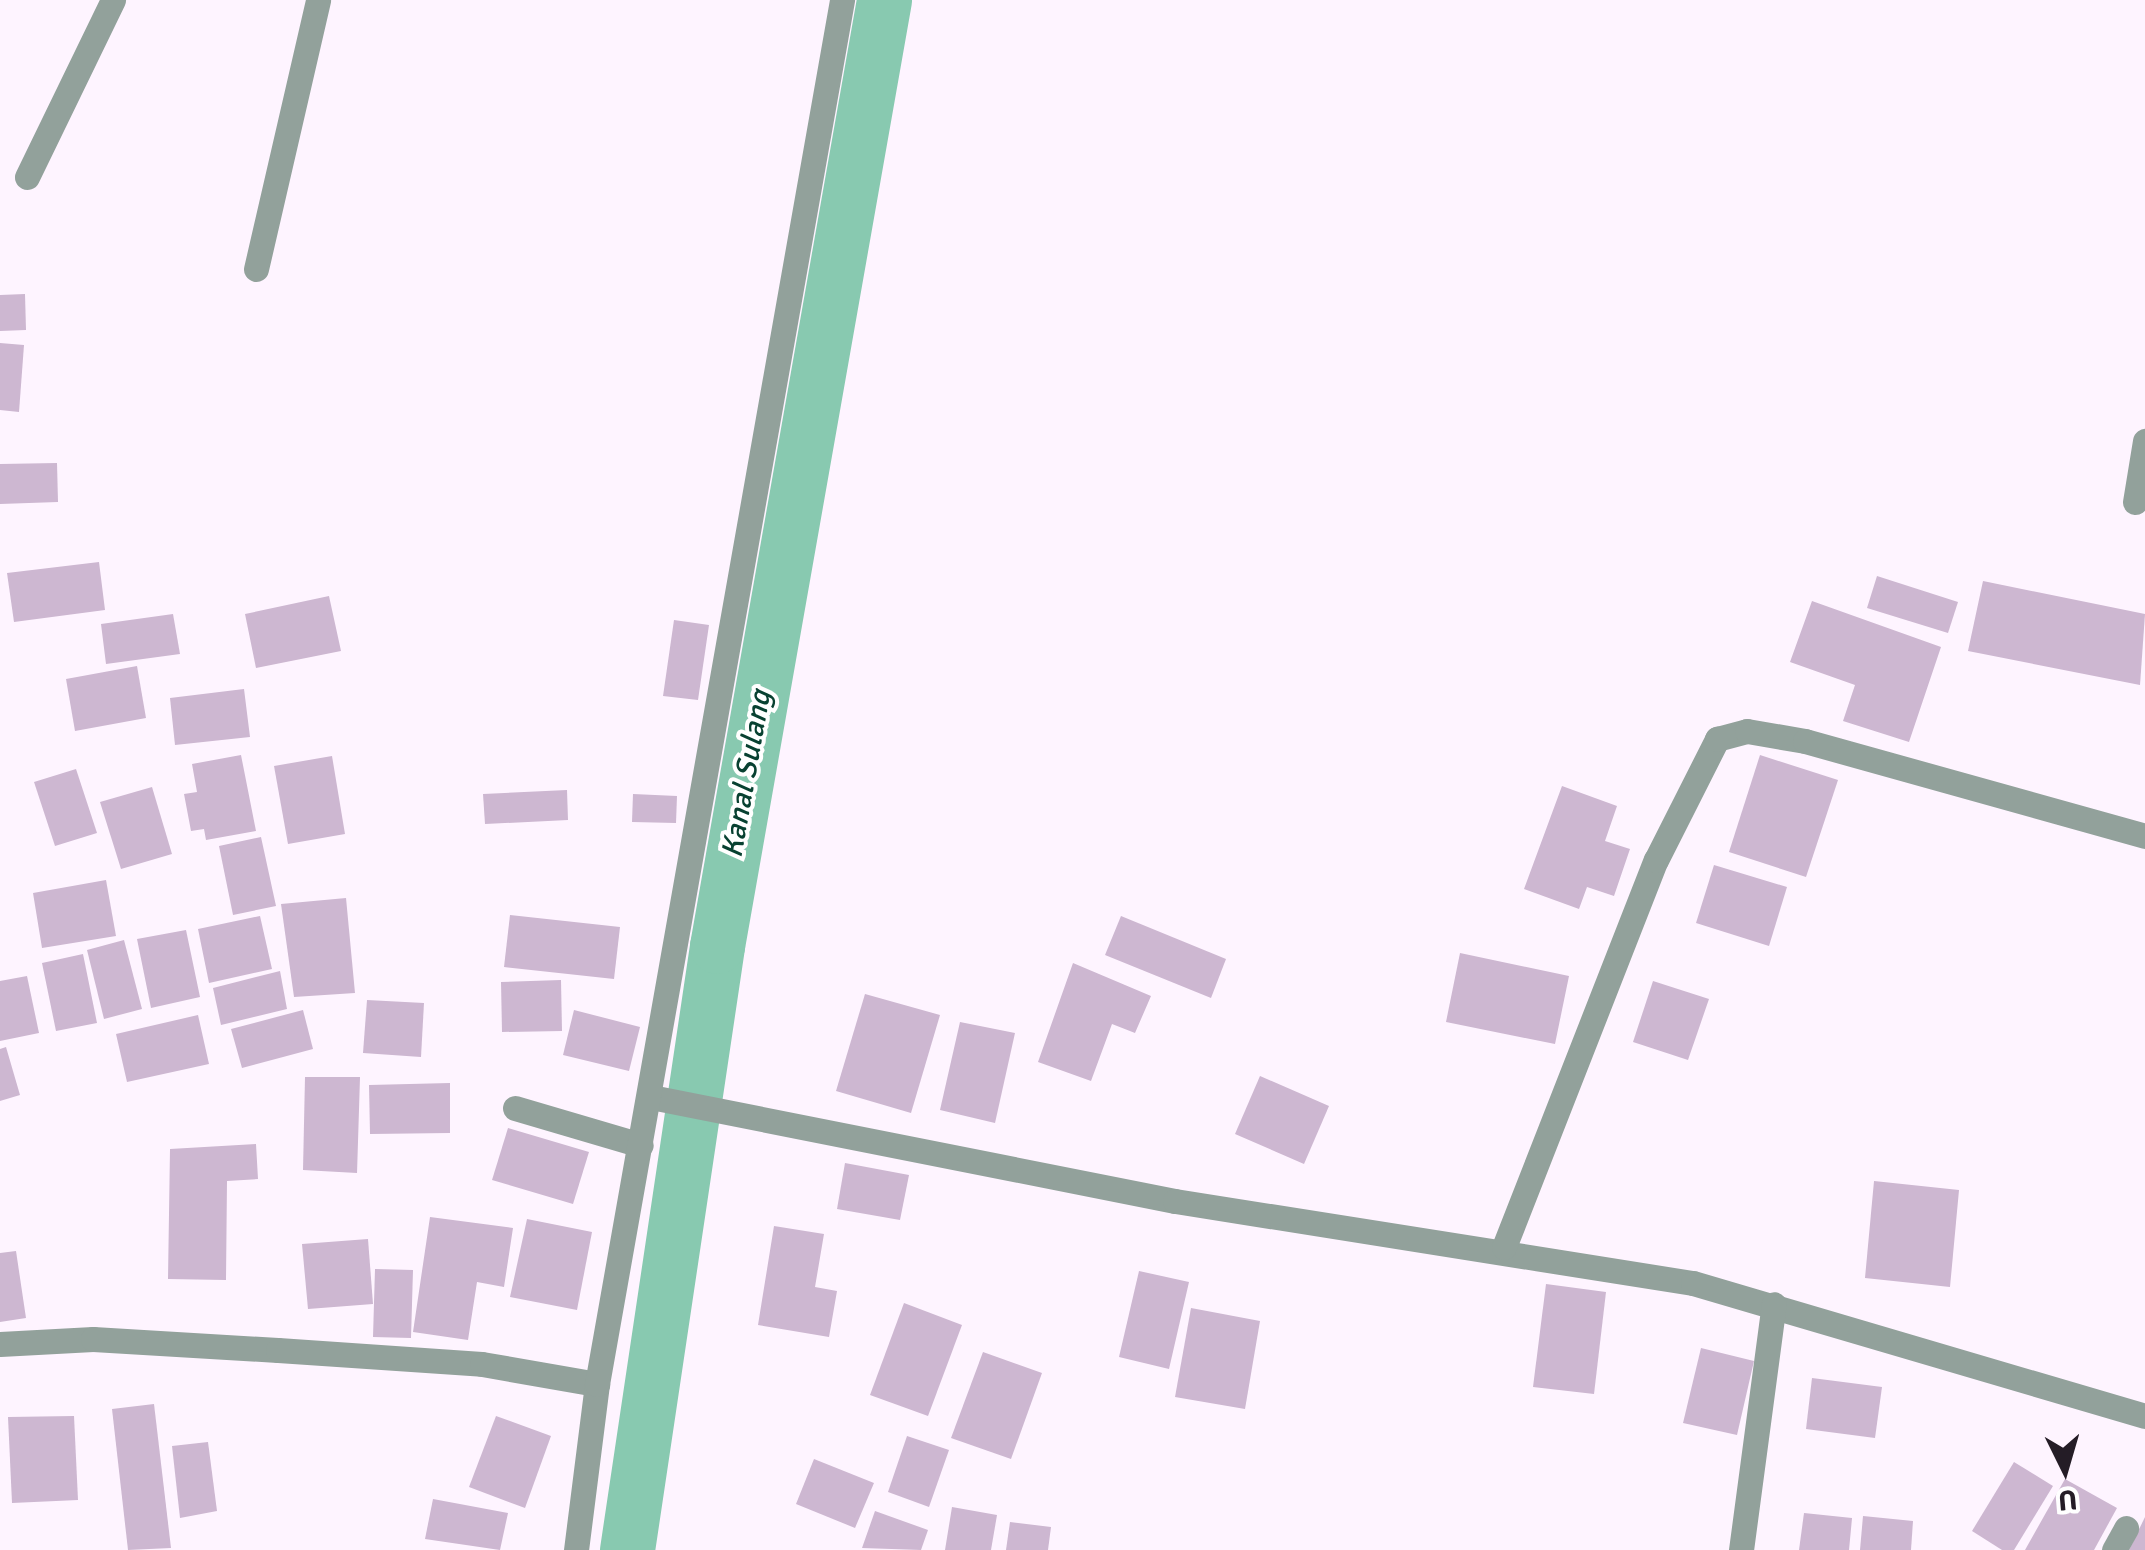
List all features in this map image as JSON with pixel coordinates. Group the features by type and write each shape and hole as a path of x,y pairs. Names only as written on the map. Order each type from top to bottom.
{"street":[{"path":"27,177 113,0"},
{"path":"256,269 318,0"},
{"path":"576,1550 597,1384 641,1145 662,1101 842,0"},
{"path":"2135,502 2145,442"},
{"path":"1504,1247 1656,860 1717,739 1747,731 1805,741 2145,836"},
{"path":"662,1101 1175,1201 1504,1247 1774,1304 2145,1416"},
{"path":"515,1108 641,1145"},
{"path":"1742,1550 1774,1304"},
{"path":"0,1344 278,1350 482,1364 597,1384"}],"building":[{"path":"25,294 26,330 0,331 0,295"},
{"path":"0,343 24,345 19,412 0,410"},
{"path":"57,463 58,502 0,504 0,464"},
{"path":"99,562 105,610 14,622 7,573"},
{"path":"1877,576 1958,602 1948,633 1867,608"},
{"path":"1983,581 2145,614 2140,685 1968,651"},
{"path":"329,596 341,651 256,668 245,614"},
{"path":"1812,601 1941,647 1909,742 1843,721 1855,685 1790,662"},
{"path":"173,614 180,654 106,664 101,624"},
{"path":"674,620 709,625 698,700 663,696"},
{"path":"137,666 146,718 75,731 66,679"},
{"path":"244,689 250,737 175,745 170,698"},
{"path":"241,755 256,831 206,840 204,829 191,831 184,794 197,792 192,764"},
{"path":"1760,755 1838,780 1806,877 1729,852"},
{"path":"332,756 345,834 288,844 274,766"},
{"path":"76,769 97,833 55,846 34,782"},
{"path":"1562,786 1617,806 1605,841 1630,849 1614,896 1587,887 1579,909 1524,889"},
{"path":"152,787 172,854 121,869 100,802"},
{"path":"567,790 568,820 485,824 483,794"},
{"path":"633,794 677,796 676,823 632,822"},
{"path":"261,837 276,906 233,915 219,846"},
{"path":"1714,865 1787,887 1769,946 1696,923"},
{"path":"106,880 116,936 42,948 33,893"},
{"path":"346,898 355,993 294,997 281,904"},
{"path":"510,915 620,927 614,979 504,967"},
{"path":"260,916 272,969 209,983 198,929"},
{"path":"1121,916 1226,959 1211,998 1105,955"},
{"path":"186,930 200,997 151,1008 137,939"},
{"path":"124,940 142,1009 104,1019 87,950"},
{"path":"1460,953 1569,976 1555,1044 1446,1022"},
{"path":"83,954 97,1023 56,1031 42,963"},
{"path":"1073,963 1151,996 1135,1033 1112,1024 1091,1081 1038,1062"},
{"path":"280,971 287,1009 221,1025 213,988"},
{"path":"27,976 39,1033 0,1041 0,981"},
{"path":"561,980 562,1031 502,1032 501,982"},
{"path":"1653,981 1709,999 1688,1060 1633,1042"},
{"path":"865,994 940,1015 911,1113 836,1091"},
{"path":"367,1000 424,1003 421,1057 363,1053"},
{"path":"303,1010 313,1049 242,1068 231,1029"},
{"path":"574,1010 640,1027 629,1071 563,1055"},
{"path":"198,1015 209,1064 127,1082 116,1034"},
{"path":"960,1022 1015,1033 995,1123 940,1110"},
{"path":"6,1047 20,1095 0,1101 0,1049"},
{"path":"1260,1076 1329,1106 1304,1164 1235,1134"},
{"path":"305,1077 360,1077 357,1173 303,1170"},
{"path":"450,1083 450,1133 370,1134 369,1085"},
{"path":"508,1128 589,1152 573,1204 492,1180"},
{"path":"256,1144 258,1179 227,1181 226,1280 168,1279 170,1149"},
{"path":"845,1163 909,1175 900,1220 837,1209"},
{"path":"1874,1181 1959,1190 1950,1287 1865,1278"},
{"path":"430,1217 513,1228 504,1287 477,1282 468,1340 413,1332"},
{"path":"527,1219 592,1232 577,1310 510,1297"},
{"path":"774,1226 824,1234 815,1287 837,1291 829,1337 758,1325"},
{"path":"368,1239 373,1304 308,1309 302,1244"},
{"path":"16,1251 26,1318 0,1322 0,1253"},
{"path":"375,1269 413,1270 411,1338 373,1337"},
{"path":"1139,1271 1189,1282 1169,1369 1119,1357"},
{"path":"1546,1284 1606,1292 1594,1394 1533,1387"},
{"path":"904,1303 962,1325 928,1416 870,1395"},
{"path":"1191,1308 1260,1321 1245,1409 1175,1397"},
{"path":"1701,1348 1754,1361 1737,1435 1683,1423"},
{"path":"983,1352 1042,1373 1011,1459 951,1438"},
{"path":"1812,1378 1882,1387 1875,1438 1806,1429"},
{"path":"154,1404 171,1548 128,1550 112,1409"},
{"path":"74,1416 78,1500 12,1503 8,1417"},
{"path":"496,1416 551,1436 525,1508 469,1487"},
{"path":"907,1436 949,1450 929,1507 888,1492"},
{"path":"208,1442 217,1511 180,1518 172,1446"},
{"path":"814,1459 874,1483 855,1528 796,1504"},
{"path":"2014,1462 2053,1486 2014,1550 2002,1550 1972,1531"},
{"path":"2065,1479 2117,1508 2094,1550 2025,1550"},
{"path":"433,1499 508,1513 500,1550 425,1539"},
{"path":"952,1507 997,1515 991,1550 945,1550"},
{"path":"875,1511 928,1530 921,1550 862,1548"},
{"path":"1804,1513 1852,1518 1849,1550 1799,1550"},
{"path":"1863,1516 1913,1521 1911,1550 1860,1550"},
{"path":"2145,1517 2145,1550 2129,1550"},
{"path":"1010,1522 1051,1527 1048,1550 1006,1550"}],"waterway":[{"name":"Kanal Sulang","path":"627,1550 717,946 884,0"}]}
